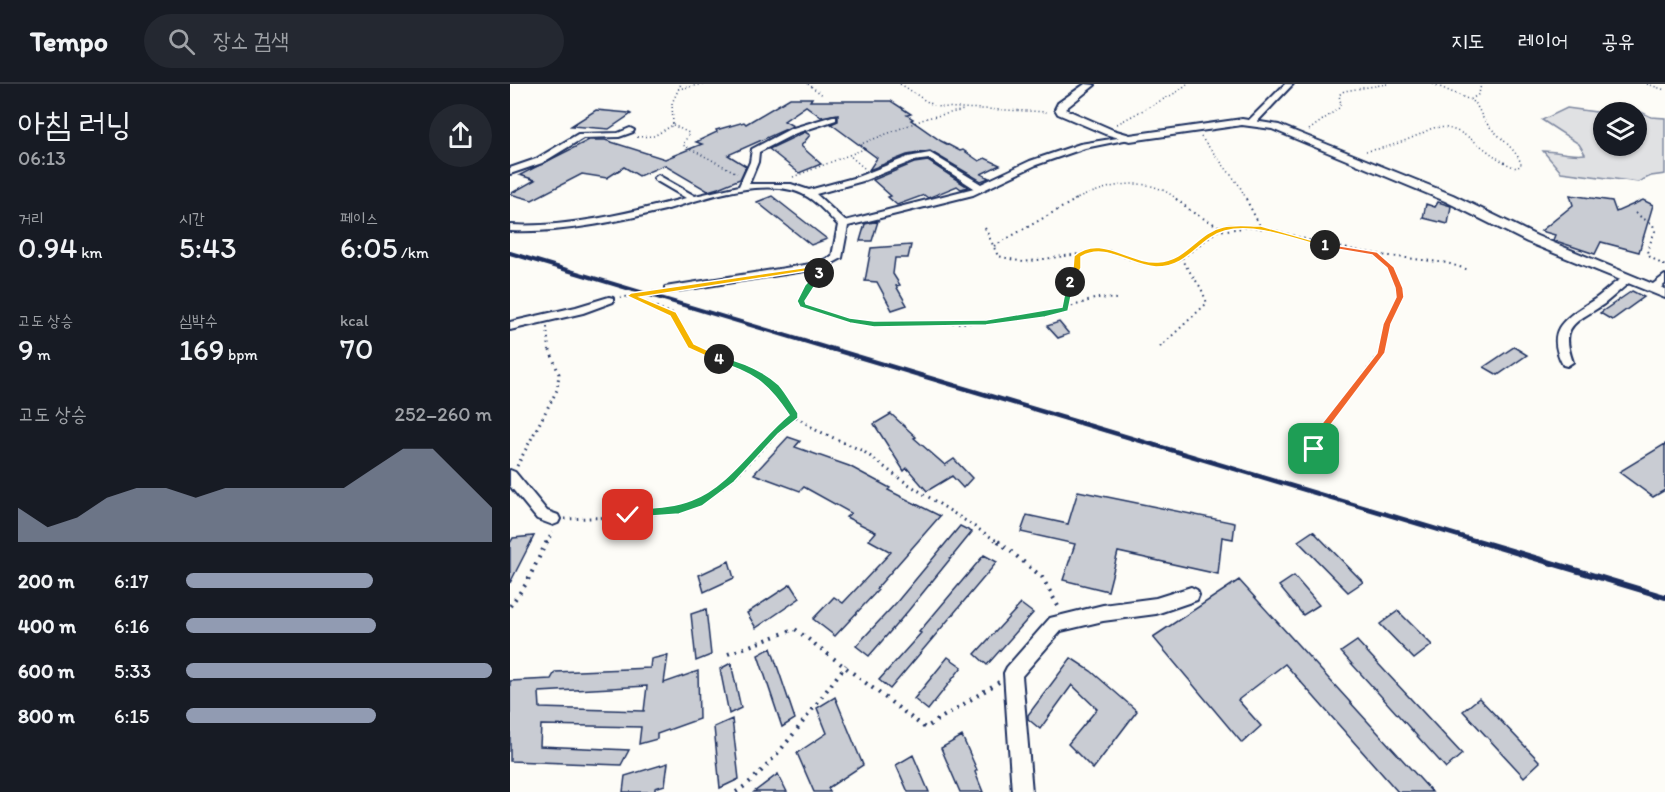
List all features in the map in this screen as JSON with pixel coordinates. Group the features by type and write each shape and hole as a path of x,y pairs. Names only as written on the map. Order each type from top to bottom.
{"street":[{"path":"1252,122 1289,84"},
{"path":"1091,85 1062,105 1060,109 1067,116 1130,138"},
{"path":"745,183 754,162 755,151 793,131 833,118"},
{"path":"843,224 981,189 1033,162 1083,146 1252,122 1296,132 1378,170 1449,198 1626,280 1665,294"},
{"path":"1083,146 1101,134 1103,130"},
{"path":"510,171 539,161 581,136 627,132"},
{"path":"510,228 551,229 694,199 745,183 808,193 872,175 912,159 930,156 981,189"},
{"path":"658,178 694,199"},
{"path":"808,193 843,224"},
{"path":"669,288 811,269 828,263 837,258 843,224"},
{"path":"1653,289 1665,278"},
{"path":"1567,362 1561,345 1564,327 1572,318 1600,301 1626,280"},
{"path":"510,326 609,300"},
{"path":"513,480 542,515 553,519"},
{"path":"1022,792 1013,673 1056,624 1103,613 1156,606 1191,595"}],"path":[{"path":"673,125 672,103 681,84"},
{"path":"678,89 703,84"},
{"path":"808,84 824,96"},
{"path":"900,84 932,106 1035,110 1067,116"},
{"path":"1103,130 1177,92 1187,84"},
{"path":"1296,132 1313,128 1339,108 1340,95 1344,92 1387,84"},
{"path":"1358,151 1392,146 1435,128 1452,131 1474,142 1504,164 1517,168 1521,165 1520,157 1507,146 1484,118 1479,106 1434,84"},
{"path":"1470,100 1479,94 1481,84"},
{"path":"1647,84 1665,90"},
{"path":"772,186 864,149 861,144 927,118 969,109"},
{"path":"627,132 631,136 650,137 673,125"},
{"path":"673,125 689,133 683,145 745,183"},
{"path":"1200,128 1199,134 1239,185 1261,228"},
{"path":"1296,132 1314,135"},
{"path":"849,154 872,175"},
{"path":"994,246 1096,190 1130,182 1146,183 1163,189 1196,215 1224,229"},
{"path":"1635,213 1653,225 1655,231 1647,251 1650,257 1665,266"},
{"path":"985,228 998,256 1012,261 1033,261 1085,251 1107,250 1149,264 1181,259 1207,238 1224,229 1261,228 1322,244 1374,254 1447,263 1469,270"},
{"path":"1066,309 1070,282 1077,268 1077,256 1085,251"},
{"path":"1314,449 1327,424 1381,353 1387,324 1400,297 1399,288 1390,267 1374,254"},
{"path":"1160,347 1207,303 1202,288 1181,259"},
{"path":"828,263 808,287 801,301 803,306 860,322 986,322 1031,317 1066,309 1097,298 1117,298"},
{"path":"609,300 669,288"},
{"path":"631,296 673,314 691,346 710,356 735,363 763,378 776,388 795,416 816,430 863,451 1026,562 1042,577 1065,622"},
{"path":"513,480 523,451 558,388 560,372 548,350 545,338 551,317"},
{"path":"510,606 526,584 545,548 553,529 553,519 657,512 699,503 731,480 775,432 795,416"},
{"path":"728,654 795,628 846,665 925,729 1013,673"},
{"path":"736,792 744,787 777,753 846,665"}],"shaded area":[{"path":"1567,108 1593,112 1593,156 1647,156 1647,115 1665,118 1665,174 1651,176 1638,182 1561,172 1543,151 1585,154 1579,144 1542,120"}],"building":[{"path":"790,98 812,98 810,101 891,101 911,114 907,115 913,119 911,120 941,141 960,151 963,150 979,161 985,158 1000,165 981,174 989,178 981,181 930,151 907,155 869,170 877,158 831,124 838,121 838,114 821,117 806,106 784,121 793,126 728,155 746,166 740,179 708,191 664,165 639,176 624,167 607,178 582,174 532,200 510,194 535,180 520,175 589,140 605,140 665,159 702,144 696,142 717,132 716,130 744,122 746,124"},
{"path":"596,110 631,114 609,129 571,126"},
{"path":"805,132 810,135 801,146 821,164 799,173 769,149"},
{"path":"928,161 968,187 961,189 957,186 928,198 924,195 897,205 888,197 891,196 873,180 914,163"},
{"path":"1570,195 1612,201 1616,212 1643,200 1653,205 1639,252 1601,242 1595,254 1553,240 1555,235 1541,231 1573,205"},
{"path":"772,196 827,239 811,245 757,202"},
{"path":"1438,202 1451,206 1448,224 1423,218 1426,204 1435,207"},
{"path":"878,221 872,241 860,241 865,224"},
{"path":"911,245 908,258 895,258 893,274 900,285 896,286 907,305 892,310 877,282 865,281 871,248"},
{"path":"1632,291 1644,297 1612,320 1600,313"},
{"path":"1059,322 1069,334 1058,338 1047,326"},
{"path":"1514,347 1527,355 1498,375 1484,367"},
{"path":"891,414 945,465 954,459 972,478 963,488 952,476 927,491 907,468 904,471 874,424"},
{"path":"788,437 800,441 795,447 849,466 890,488 888,490 940,516 876,589 878,590 835,636 813,619 834,597 843,603 891,552 869,540 876,532 846,517 851,513 804,487 800,491 754,474"},
{"path":"1665,444 1665,490 1653,497 1619,472"},
{"path":"1078,491 1235,523 1233,539 1222,537 1218,574 1118,552 1108,591 1063,580 1075,544 1021,532 1027,515 1068,524"},
{"path":"960,526 972,532 869,656 856,646 896,603"},
{"path":"1313,531 1363,582 1348,592 1298,541"},
{"path":"534,536 510,583 510,543 513,538"},
{"path":"984,555 997,562 890,689 879,680 921,633 919,632"},
{"path":"729,561 734,578 704,592 699,575"},
{"path":"1294,576 1319,605 1303,615 1279,586"},
{"path":"1239,580 1432,792 1398,792 1285,664 1238,700 1261,726 1242,743 1153,637"},
{"path":"791,584 800,598 756,628 747,613"},
{"path":"1021,604 1033,613 987,665 975,654"},
{"path":"706,609 711,655 696,661 691,614"},
{"path":"1398,611 1432,645 1414,659 1380,624"},
{"path":"1357,641 1462,754 1446,768 1341,652"},
{"path":"771,648 795,719 782,727 758,655"},
{"path":"668,655 664,683 698,671 699,719 657,734 657,739 639,744 641,727 541,725 540,746 629,750 621,765 510,761 510,681 551,679 555,672 650,668 651,659","holes":["647,686 644,711 540,708 539,692"]},
{"path":"948,657 962,667 928,710 914,699"},
{"path":"1071,658 1091,671 1137,711 1093,769 1068,744 1097,709 1072,685 1040,729 1028,719 1028,715"},
{"path":"731,663 741,708 729,714 720,669"},
{"path":"835,697 863,765 828,788 830,792 814,792 797,753 827,733 817,708"},
{"path":"1479,698 1540,762 1524,777 1463,711"},
{"path":"732,719 739,779 720,788 714,727"},
{"path":"962,736 977,770 975,772 983,792 960,792 941,748"},
{"path":"913,755 929,792 908,792 896,765"},
{"path":"668,763 665,785 655,788 655,792 623,792 625,776"},
{"path":"778,774 787,792 754,792"}],"railway":[{"path":"510,253 834,350"},
{"path":"829,348 1483,543"},
{"path":"1478,541 1665,597"}],"route":[{"path":"628,515 679,509 699,503 731,480 775,432 795,416 776,388 763,378 735,363 710,356 691,346 673,314 631,296 669,288 811,269 828,263 808,287 801,301 803,306 850,320 874,324 956,323 1005,321 1066,309 1070,282 1077,268 1077,256 1085,251 1097,249 1116,252 1138,262 1158,265 1181,259 1217,231 1253,227 1374,254 1390,267 1399,288 1400,297 1387,324 1381,353 1327,424 1314,449"}]}
